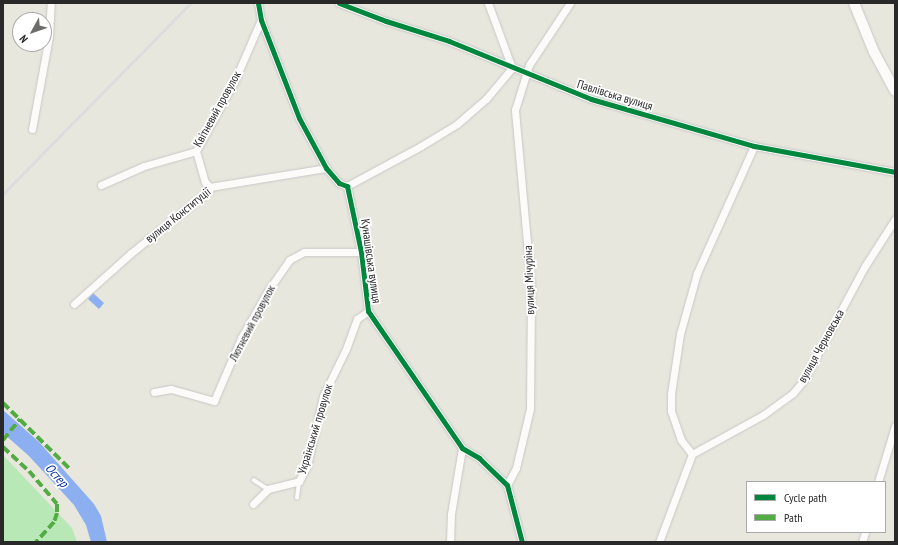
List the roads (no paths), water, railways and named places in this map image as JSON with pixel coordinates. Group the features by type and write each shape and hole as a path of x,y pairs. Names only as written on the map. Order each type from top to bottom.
{"main road":[{"path":"854,3 874,52 895,91"}],"street":[{"path":"32,129 49,36 51,3"},
{"path":"258,3 261,20 293,103 326,168 339,183 346,186 422,146 457,124 486,99 512,68 488,3"},
{"name":"Павлівська вулиця","path":"339,3 386,21 449,40 512,68 590,99 754,146 895,172"},
{"path":"525,73 570,3"},
{"name":"Квітневий провулок","path":"101,185 144,166 196,151 227,95 261,20"},
{"name":"вулиця Мічуріна","path":"507,485 516,468 530,409 532,286 515,110 525,73"},
{"path":"659,542 692,454 681,440 671,411 671,394 680,334 697,273 754,146"},
{"path":"196,151 205,182 210,187"},
{"name":"вулиця Конституції","path":"74,304 131,253 209,191 210,187 326,168"},
{"name":"Кунашівська вулиця","path":"346,186 362,252 368,311 462,448 479,458 507,485"},
{"name":"вулиця Черновська","path":"692,454 763,415 793,393 895,219"},
{"name":"Лютневий провулок","path":"154,392 171,389 214,400 241,338 267,292 288,260 304,252 362,252"},
{"name":"Український провулок","path":"268,489 299,481 306,466 323,396 346,349 357,319 368,311"},
{"path":"878,481 895,426"},
{"path":"450,542 451,514 462,448"},
{"path":"507,485 522,542"},
{"path":"253,504 268,489"}],"lane":[{"path":"254,480 268,489"},
{"path":"297,498 299,481"}],"water":[{"path":"93,293 104,303 99,309 88,299"},
{"name":"Остер","path":"3,410 39,442 94,504 101,516 107,542 91,542 86,525 74,505 29,456 3,433"}],"railway":[{"path":"3,194 191,3"}]}
